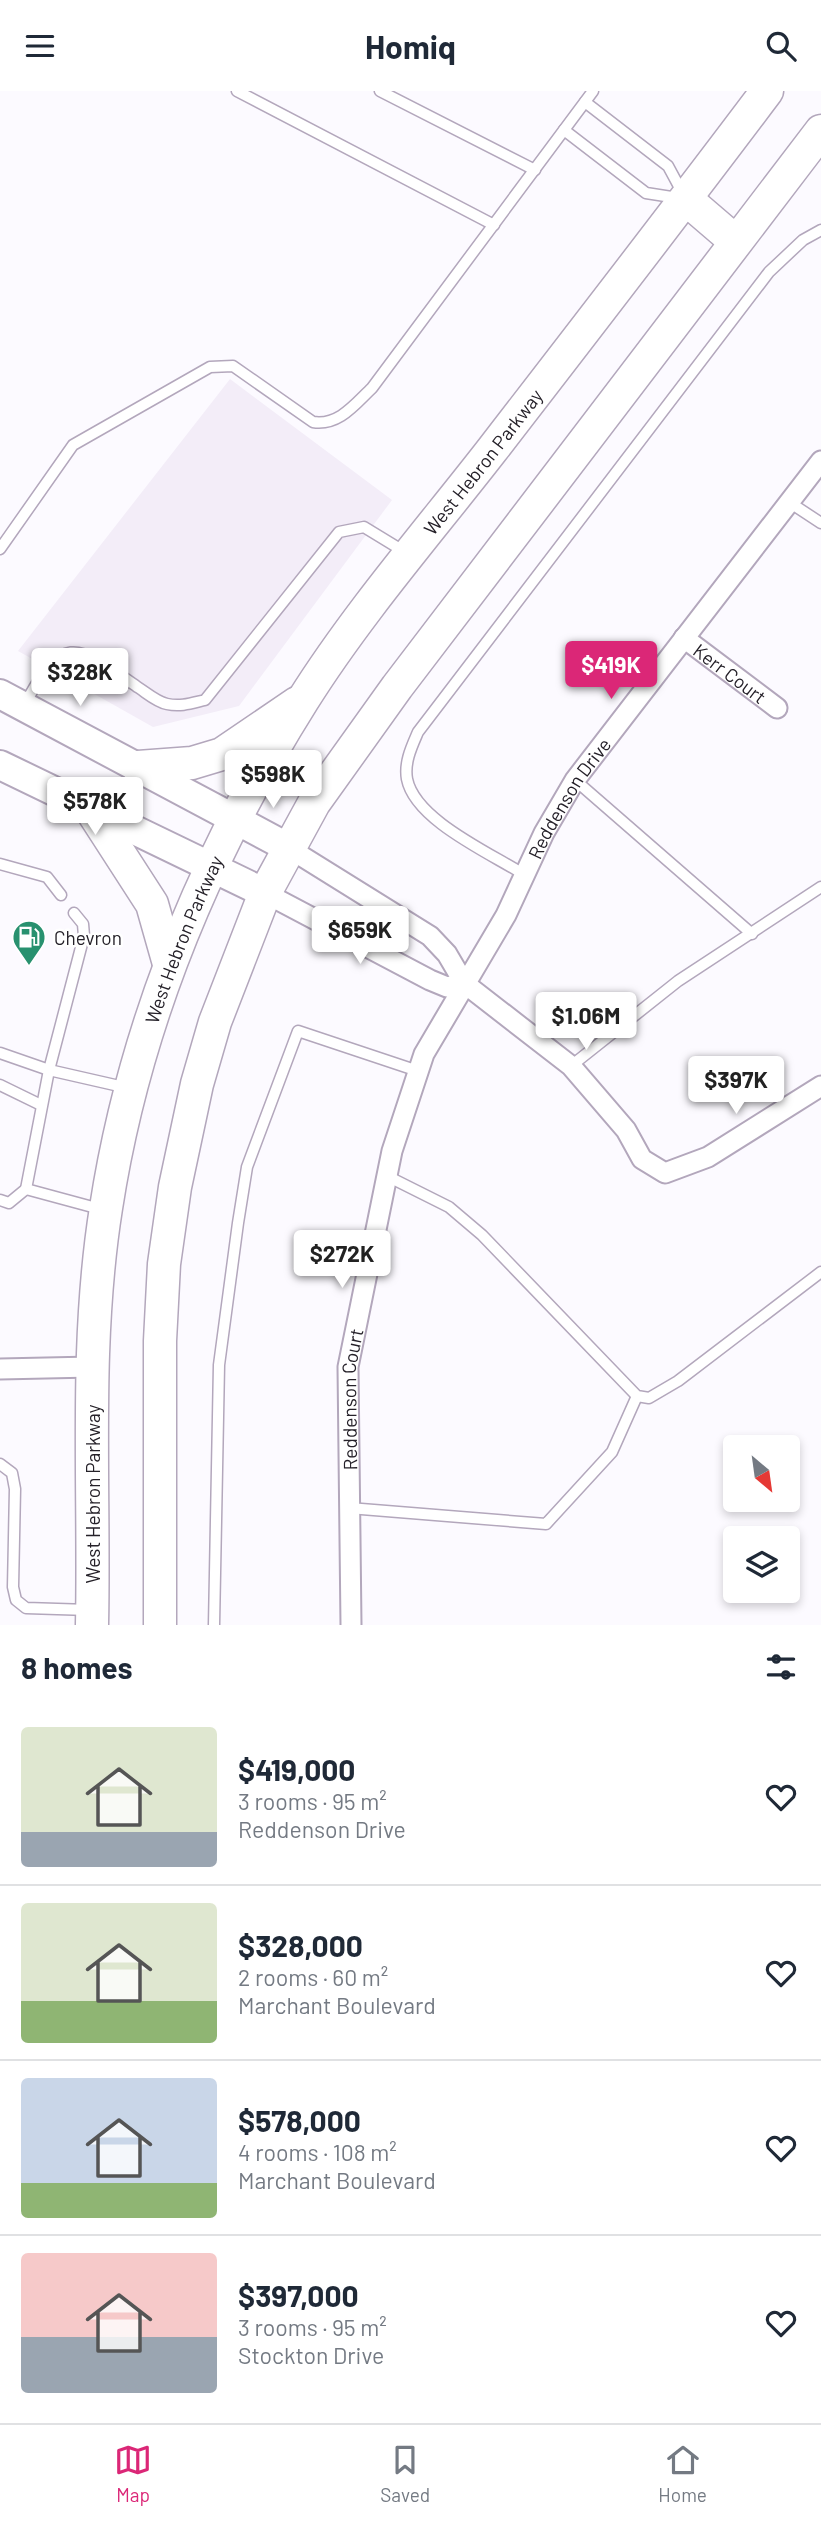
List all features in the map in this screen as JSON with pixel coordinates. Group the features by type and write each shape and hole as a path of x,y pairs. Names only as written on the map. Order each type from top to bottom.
{"main road":[{"name":"West Hebron Parkway","path":"92,1617 92,1367 105,1210 120,1135 169,964 211,865 234,817 304,698 411,554 767,91"},
{"path":"160,1625 160,1341 164,1265 175,1187 197,1084 215,1022 265,893 287,847 314,803 397,687 821,131"},
{"path":"686,199 735,241"},
{"path":"138,767 192,763 222,754 304,698"},
{"path":"90,808 152,904 169,964"}],"street":[{"name":"Reddenson Drive","path":"464,983 506,915 523,874 575,781 821,461"},
{"name":"Kerr Court","path":"684,638 778,708"},
{"path":"12,700 234,817 430,936 447,954 464,983 571,1066 626,1130 642,1159 665,1173 708,1157 821,1086"},
{"path":"0,765 211,865 430,980 447,987 464,983"},
{"name":"Reddenson Court","path":"351,1625 348,1367 386,1176 424,1054 464,983"},
{"path":"0,1369 92,1367"}],"lane":[{"path":"237,91 494,225"},
{"path":"380,91 535,170"},
{"path":"0,548 73,445 211,367 233,366 313,422 324,424 344,415 372,388 593,91"},
{"path":"585,102 668,166 686,199"},
{"path":"564,130 646,193 686,199"},
{"path":"523,874 435,819 411,792 406,777 408,755 418,731 769,272 803,240 821,230"},
{"path":"789,502 821,523"},
{"path":"12,700 66,652 76,651 99,660 166,704 182,706 205,700 339,532 364,527 411,554"},
{"path":"575,781 752,934"},
{"path":"0,864 47,877 61,895"},
{"path":"571,1066 678,981 821,887"},
{"path":"0,1200 9,1203 26,1189 49,1070 84,936 83,924 74,913"},
{"path":"214,1625 219,1365 247,1167 298,1031 418,1071"},
{"path":"0,1053 49,1070 133,1089"},
{"path":"0,1084 41,1105"},
{"path":"386,1176 449,1207 482,1235 637,1396 649,1398 678,1381 821,1272"},
{"path":"26,1189 105,1210"},
{"path":"349,1508 546,1524 612,1452 637,1396"},
{"path":"0,1464 12,1473 15,1489 13,1587 16,1600 26,1608 92,1617"}],"shaded area":[{"path":"230,379 392,500 239,706 153,727 18,651"}],"place":[{"name":"Chevron","path":"29,967"}]}
